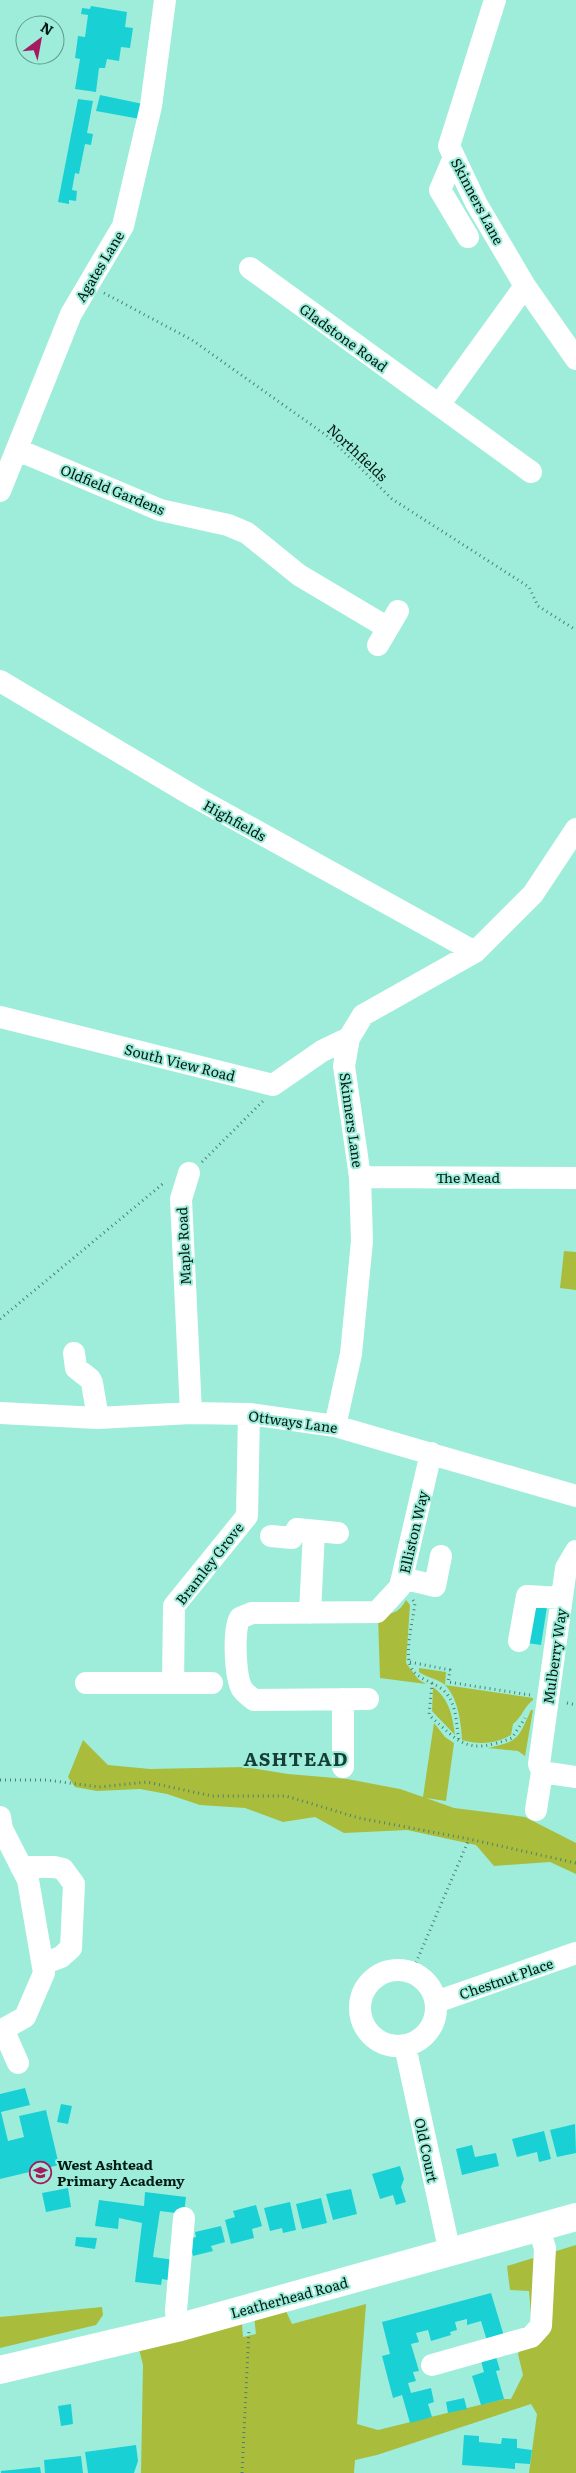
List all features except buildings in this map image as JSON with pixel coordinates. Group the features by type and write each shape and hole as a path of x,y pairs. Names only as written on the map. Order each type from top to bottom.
{"highway":[{"name":"Leatherhead Road","path":"0,2370 177,2328 576,2217"}],"street":[{"name":"Agates Lane","path":"0,492 71,314 123,226 151,106 165,0"},
{"name":"Skinners Lane","path":"495,0 449,146 476,203 525,286 576,359"},
{"path":"454,157 440,190 468,237"},
{"name":"Gladstone Road","path":"250,268 531,472"},
{"path":"439,405 525,286"},
{"name":"Oldfield Gardens","path":"18,450 160,510 228,524 247,533 299,575 388,628"},
{"name":"Highfields","path":"0,680 195,797 475,952"},
{"name":"Skinners Lane","path":"335,1426 351,1354 362,1241 360,1177 344,1066 348,1038 363,1016 475,952 532,894 576,831"},
{"name":"South View Road","path":"0,1017 273,1085"},
{"path":"273,1085 322,1051 348,1038"},
{"name":"Maple Road","path":"189,1173 181,1199 191,1413"},
{"name":"The Mead","path":"360,1177 576,1178"},
{"path":"74,1353 76,1368 90,1379 92,1383 98,1418"},
{"name":"Ottways Lane","path":"0,1413 98,1418 191,1413 249,1414 335,1426 576,1496"},
{"name":"Bramley Grove","path":"173,1684 174,1606 247,1516 249,1414"},
{"name":"Elliston Way","path":"343,1699 254,1700 243,1691 238,1679 236,1629 238,1622 246,1615 377,1612 401,1583 431,1453"},
{"path":"271,1536 292,1538 297,1529 338,1533"},
{"path":"310,1613 314,1531"},
{"name":"Mulberry Way","path":"536,1810 541,1768 543,1701 567,1602 566,1568 576,1551"},
{"path":"401,1583 435,1586 441,1556"},
{"path":"519,1641 527,1596 567,1602"},
{"path":"86,1683 212,1683"},
{"path":"343,1767 343,1699 368,1699"},
{"path":"541,1768 576,1777"},
{"path":"0,1817 2,1829 28,1880 44,1973 25,2016 2,2030 18,2063"},
{"path":"22,1867 54,1867 63,1869 74,1884 71,1948 61,1957 43,1964"},
{"name":"Chestnut Place","path":"436,2002 576,1953"},
{"path":"392,1970 412,1972 428,1984 436,2002 434,2022 422,2038 405,2046 384,2044 368,2033 360,2014 362,1994 373,1978 392,1970"},
{"name":"Old Court","path":"405,2046 450,2253"},
{"path":"177,2328 176,2310 184,2218"},
{"path":"432,2366 531,2337 541,2326 545,2248 538,2227"}],"path":[{"name":"Northfields","path":"88,285 192,340 330,438 392,499 529,587 538,606 576,630"},
{"path":"0,1319 172,1176 189,1173 267,1098 273,1085"},
{"path":"401,1583 415,1604 409,1654 410,1662 416,1674 447,1694 453,1705 459,1740"},
{"path":"410,1662 450,1670 448,1682 539,1697 543,1701"},
{"path":"432,1683 429,1715 448,1734 476,1746 486,1746 512,1738 532,1704 543,1701"},
{"path":"0,1780 47,1780 99,1787 147,1782 212,1796 286,1796 358,1818 469,1839 576,1863"},
{"path":"412,1972 469,1839"},
{"path":"242,2473 249,2348 248,2309"}],"green space":[{"path":"564,1251 576,1252 576,1290 560,1288"},
{"path":"406,1600 410,1605 406,1663 418,1679 426,1684 380,1678 378,1615 395,1612 401,1608"},
{"path":"419,1668 446,1672 445,1685 438,1681 419,1672"},
{"path":"445,1685 533,1698 533,1700 513,1724 511,1735 487,1743 475,1743 462,1740 460,1718 453,1696"},
{"path":"433,1687 447,1703 455,1735 432,1711"},
{"path":"531,1710 533,1710 525,1756 518,1751 488,1748 506,1743 517,1737"},
{"path":"434,1723 445,1737 454,1743 446,1801 426,1798 454,1808 525,1817 576,1843 576,1874 550,1862 494,1866 476,1845 407,1830 344,1833 315,1817 283,1822 245,1808 200,1805 167,1794 140,1789 97,1791 75,1787 68,1777 83,1740 108,1765 150,1769 244,1767 288,1774 347,1779 400,1789 423,1797"},
{"path":"576,2245 576,2473 529,2473 537,2414 531,2404 377,2455 355,2460 354,2473 141,2473 143,2365 139,2349 236,2321 242,2324 243,2337 256,2334 254,2316 285,2309 292,2324 366,2304 357,2424 378,2430 504,2399 511,2399 523,2375 518,2354 532,2327 529,2291 510,2290 507,2266"},
{"path":"102,2307 103,2315 96,2325 0,2348 0,2317"}],"place":[{"name":"West Ashtead Primary Academy","path":"41,2172"}],"district":[{"name":"ASHTEAD","path":"296,1758"}]}
